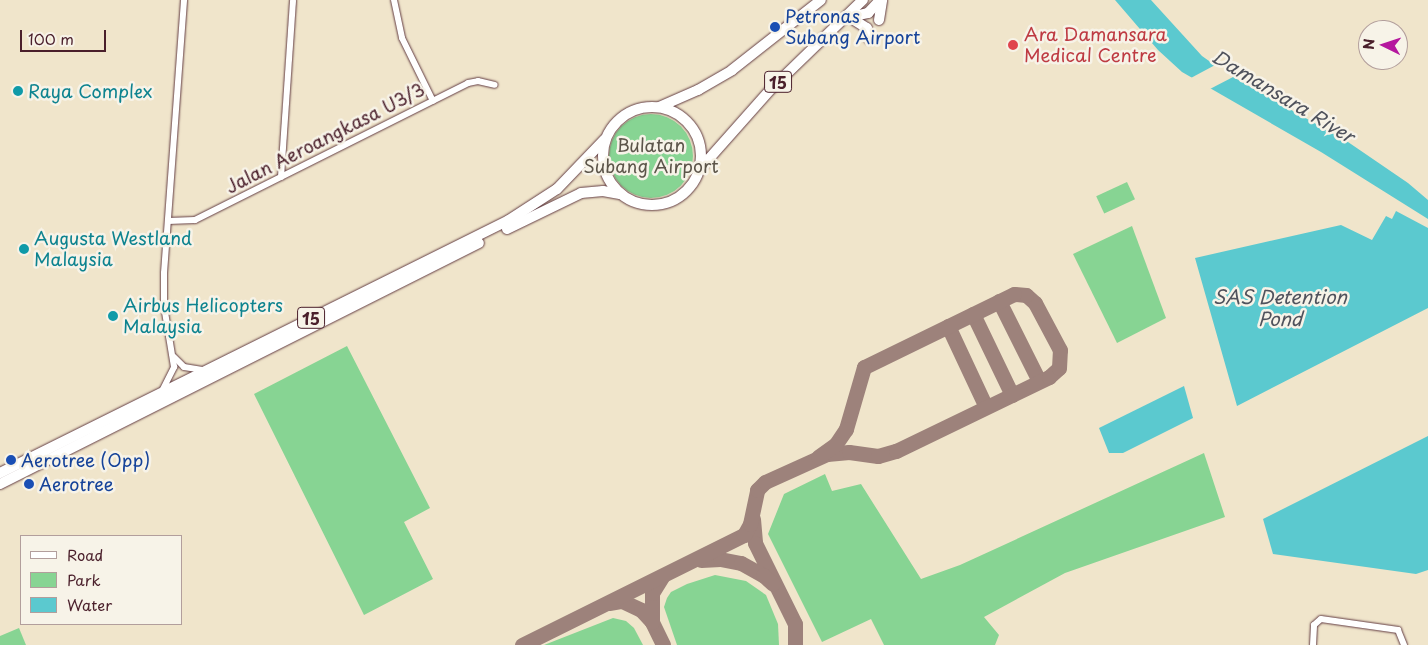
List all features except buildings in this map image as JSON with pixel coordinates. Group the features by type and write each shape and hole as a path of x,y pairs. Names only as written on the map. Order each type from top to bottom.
{"main road":[{"name":"15","path":"0,473 509,220 557,189 605,139 614,124 630,111 659,107 698,90 732,70 821,0"},
{"name":"15","path":"0,484 543,210 587,192 620,194 632,201 659,205 684,193 699,170 770,89 848,20 863,0"},
{"path":"848,20 868,13 881,0"},
{"path":"848,20 876,20 881,0"},
{"path":"848,20 867,28 869,39"},
{"path":"659,107 673,111 693,129 699,142 699,170"},
{"path":"605,139 604,169 620,194"}],"street":[{"path":"159,394 171,378 173,356 164,306 184,0"},
{"path":"281,177 293,0"},
{"path":"394,0 402,38 433,101"},
{"name":"Jalan Aeroangkasa U3/3","path":"168,222 195,220 473,81 495,85"},
{"path":"173,356 184,368 207,370"},
{"path":"1313,645 1314,625 1321,619 1398,630 1404,645"}],"green space":[{"name":"Bulatan Subang Airport","path":"651,114 667,117 681,126 690,140 693,156 690,172 681,186 667,195 651,198 635,195 621,186 612,172 609,156 612,140 621,126 635,117"},
{"path":"1127,182 1135,199 1104,214 1096,196"},
{"path":"1132,226 1166,318 1117,343 1073,254"},
{"path":"347,346 430,508 404,522 433,579 364,615 254,394"},
{"path":"1204,453 1225,517 1065,573 984,617 999,635 995,645 884,645 871,619 822,642 768,534 784,494 825,474 832,491 861,484 921,579 960,565"},
{"path":"715,575 746,581 766,595 778,624 779,645 677,645 664,607 667,598 671,592 687,584"},
{"path":"613,618 626,621 634,628 643,645 544,645"},
{"path":"19,628 26,645 0,645 0,636"}],"water":[{"path":"1115,0 1151,0 1202,56 1226,73 1348,142 1408,183 1428,200 1428,219 1321,152 1182,72 1158,50"},
{"name":"SAS Detention Pond","path":"1396,211 1428,228 1428,308 1237,406 1195,258 1341,225 1372,240 1386,216 1392,219"},
{"path":"1184,386 1193,418 1123,453 1109,453 1099,428"},
{"path":"1428,436 1428,570 1416,574 1273,554 1263,519"}],"pier":[{"path":"1217,64 1235,76 1208,90 1189,79"}],"taxiway":[{"path":"522,645 744,535 750,524 757,490 765,482 827,454 849,452 878,456 896,451 1049,377 1059,368 1060,350 1035,303 1026,295 1014,294 864,367 846,429 836,444 818,457"},
{"path":"999,301 1039,381"},
{"path":"973,314 1012,395"},
{"path":"948,326 986,407"},
{"path":"753,519 755,543 795,624 795,645"},
{"path":"701,560 720,559 741,563 763,575 773,584"},
{"path":"652,622 652,593 662,577"},
{"path":"609,603 622,601 641,610 652,622 663,645"}],"place":[{"name":"Petronas Subang Airport","path":"775,27"},
{"name":"Ara Damansara Medical Centre","path":"1013,45"},
{"name":"Raya Complex","path":"18,91"},
{"name":"Augusta Westland Malaysia","path":"24,249"},
{"name":"Airbus Helicopters Malaysia","path":"113,316"},
{"name":"Aerotree (Opp)","path":"11,460"},
{"name":"Aerotree","path":"29,484"}],"water label":[{"name":"Damansara River","path":"1283,96"}]}
